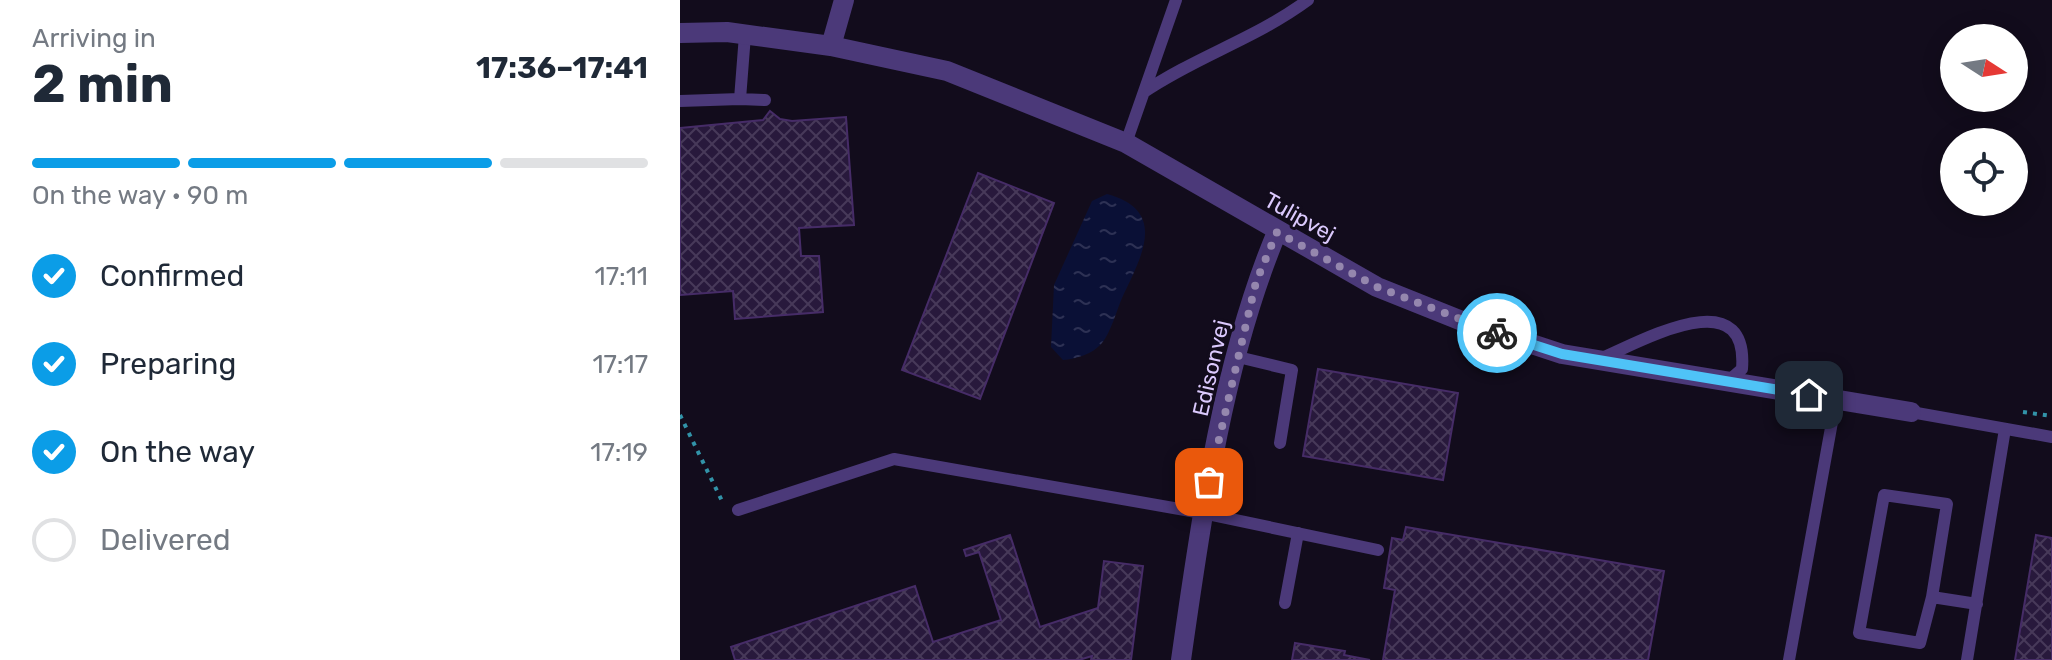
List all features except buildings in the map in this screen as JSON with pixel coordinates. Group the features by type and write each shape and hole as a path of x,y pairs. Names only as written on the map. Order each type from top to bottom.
{"street":[{"path":"831,46 844,0"},
{"name":"Tulipvej","path":"680,33 745,35 831,46 947,71 1126,143 1377,287 1467,323 1562,354 1911,412"},
{"name":"Edisonvej","path":"1181,660 1202,513 1256,282 1277,232"}],"lane":[{"path":"1126,143 1176,0"},
{"path":"1144,92 1177,70 1270,28 1308,0"},
{"path":"740,99 745,35"},
{"path":"680,101 765,100"},
{"path":"1597,360 1689,321 1717,322 1735,333 1743,350 1742,369 1727,382"},
{"path":"1238,357 1292,370 1280,443"},
{"path":"1789,660 1836,400"},
{"path":"1911,412 2052,437"},
{"path":"1967,660 2005,429"},
{"path":"738,510 894,459 1202,513 1378,550"},
{"path":"1884,495 1947,504 1932,597 1920,643 1859,633 1884,495"},
{"path":"1285,603 1298,533"},
{"path":"1932,597 1977,604"}],"path":[{"path":"680,415 722,502 738,510"}],"water":[{"path":"1107,194 1126,202 1138,212 1144,224 1142,252 1102,343 1084,355 1063,360 1051,347 1054,285 1092,201"}],"way so far":[{"path":"1209,482 1256,282 1277,232 1377,287 1497,333"}],"route":[{"path":"1497,333 1562,354 1809,395"}]}
